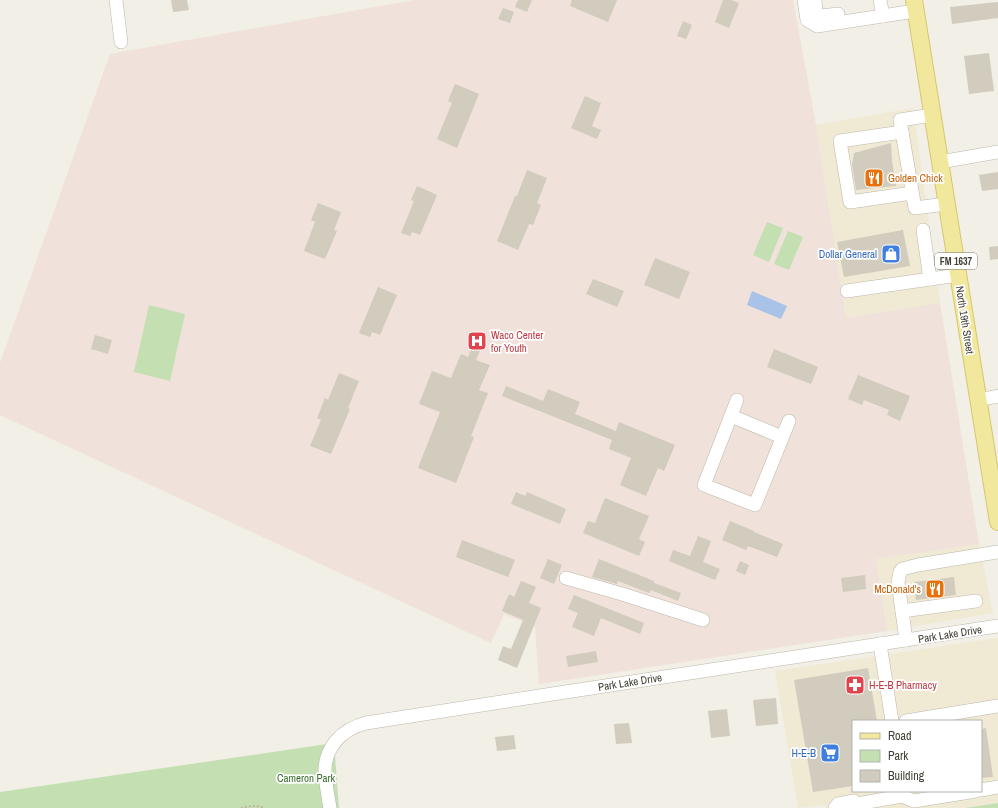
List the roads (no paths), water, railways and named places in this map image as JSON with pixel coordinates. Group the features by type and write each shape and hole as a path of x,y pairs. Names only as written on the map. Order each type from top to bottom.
{"main road":[{"name":"North 19th Street","path":"914,6 978,400 996,496 998,522"}],"street":[{"path":"116,0 122,42"},
{"path":"804,0 807,20 817,26 881,8"},
{"path":"814,0 816,13 822,16 881,8 914,6"},
{"path":"932,115 900,120 915,208 946,204"},
{"path":"902,132 840,141 850,202 912,193"},
{"path":"940,162 998,152"},
{"path":"922,230 930,279"},
{"path":"847,291 958,275"},
{"path":"978,400 998,396"},
{"path":"737,400 704,485 755,505 789,421"},
{"path":"731,416 782,437"},
{"path":"906,640 898,582 902,569 998,552"},
{"path":"566,578 703,620"},
{"path":"902,611 976,601"},
{"name":"Park Lake Drive","path":"330,808 325,775 329,752 339,737 347,730 357,725 567,691 998,626"},
{"path":"880,644 892,720"},
{"path":"912,720 998,706"},
{"path":"982,790 998,787"},
{"path":"835,808 838,804 854,801 857,806 902,794 914,801 970,792"}],"water":[{"path":"752,291 787,306 781,319 747,305"}],"place":[{"name":"Golden Chick","path":"874,178"},
{"name":"Dollar General","path":"891,254"},
{"name":"Waco Center for Youth","path":"477,341"},
{"name":"McDonald's","path":"935,589"},
{"name":"H-E-B Pharmacy","path":"855,685"},
{"name":"H-E-B","path":"830,753"}],"park label":[{"name":"Cameron Park","path":"306,778"}]}
